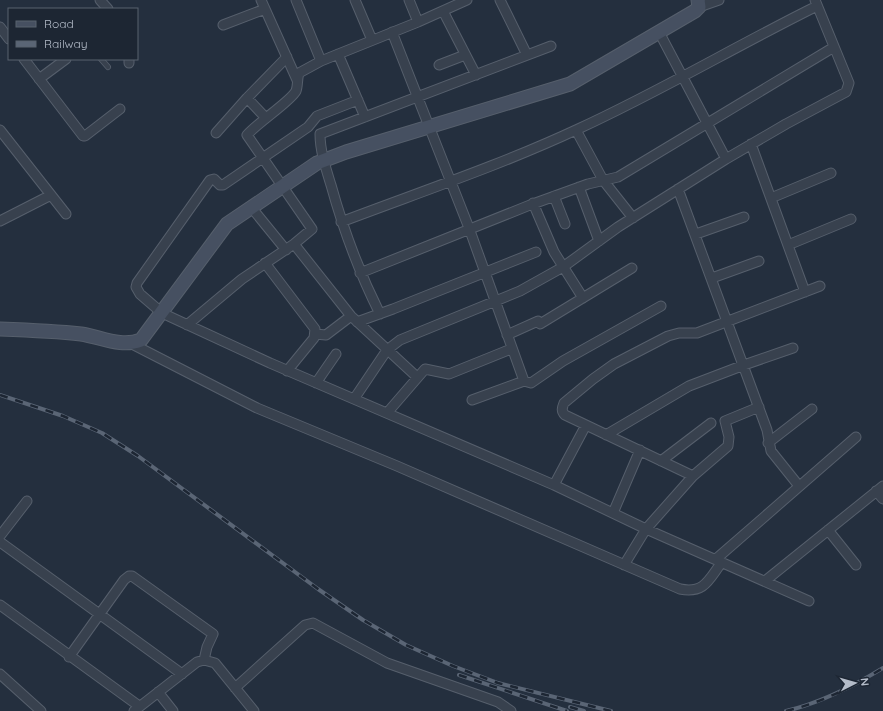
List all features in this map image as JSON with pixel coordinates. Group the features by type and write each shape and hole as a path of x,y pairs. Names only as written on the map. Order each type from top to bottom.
{"street":[{"path":"100,0 107,8"},
{"path":"296,0 320,61"},
{"path":"355,0 372,40"},
{"path":"409,0 418,22"},
{"path":"297,80 302,70 320,61 418,22 466,0"},
{"path":"500,0 527,55"},
{"path":"0,329 82,334 124,344 132,344 141,340 147,334 227,224 250,207 324,159 570,84 659,32 698,4 719,0"},
{"path":"341,222 451,181 576,130 683,77 816,3 849,83 846,92 726,159 632,218 563,267 520,292 400,340 387,350 354,399"},
{"path":"187,325 242,279 312,231 312,228 247,135 265,117 293,95 297,88 297,80 263,4 223,25"},
{"path":"442,11 476,75"},
{"path":"0,27 8,38"},
{"path":"392,32 469,228 524,381"},
{"path":"659,32 726,159"},
{"path":"380,314 360,273 341,222 324,159 320,134 551,46"},
{"path":"360,273 533,203 579,187 618,177 834,47"},
{"path":"338,54 365,117"},
{"path":"439,65 465,55"},
{"path":"216,133 247,98 287,57"},
{"path":"25,60 83,136 86,136 120,109"},
{"path":"39,79 65,60"},
{"path":"247,98 265,117"},
{"path":"358,100 317,116 308,127 223,185 220,185 214,180 210,180 137,283 136,287 140,294 162,313 187,325 316,383 554,485 646,529 809,601"},
{"path":"0,130 66,214"},
{"path":"576,130 603,180 632,218"},
{"path":"751,144 805,292"},
{"path":"771,198 831,172"},
{"path":"579,187 599,241"},
{"path":"678,189 759,407 767,430 768,443 771,451 799,486"},
{"path":"0,220 51,195"},
{"path":"554,196 565,224"},
{"path":"533,203 563,267 583,298"},
{"path":"250,207 290,247 354,319 417,377"},
{"path":"696,234 744,217"},
{"path":"788,245 851,219"},
{"path":"315,334 326,335 354,319 380,314 536,252"},
{"path":"712,278 759,261"},
{"path":"265,263 314,326 314,338 287,370"},
{"path":"507,334 539,323 632,268"},
{"path":"693,476 565,415 562,411 564,403 614,364 668,336 679,333 696,333 820,286"},
{"path":"472,400 524,381 531,383 563,361 661,306"},
{"path":"132,344 256,408 397,466 680,589 690,591 698,590 704,586 719,560 799,486 856,437"},
{"path":"387,413 422,371 428,369 443,374 449,374 511,348"},
{"path":"606,435 689,386 794,348"},
{"path":"316,383 336,354"},
{"path":"624,565 646,529 693,476 728,446 729,437 724,424 727,419 759,407"},
{"path":"768,443 812,409"},
{"path":"662,461 711,423"},
{"path":"554,485 586,425"},
{"path":"613,513 640,450"},
{"path":"765,581 880,489 883,500"},
{"path":"0,536 27,501"},
{"path":"828,530 856,565"},
{"path":"0,542 182,674"},
{"path":"69,657 126,577 132,576 213,634 207,647 204,660"},
{"path":"2,610 69,657 136,709 197,662 204,660 215,663 254,711"},
{"path":"235,688 306,625 313,623 387,663 498,702 511,711"},
{"path":"0,674 41,711"},
{"path":"158,692 173,711"}],"lane":[{"path":"102,60 108,67"}],"railway":[{"path":"0,395 63,416 102,433 138,456 318,589 363,620 406,645 453,666 498,683 611,711"},
{"path":"786,711 812,704 836,694 883,668"},
{"path":"459,675 567,711"},
{"path":"570,707 584,711"}]}
